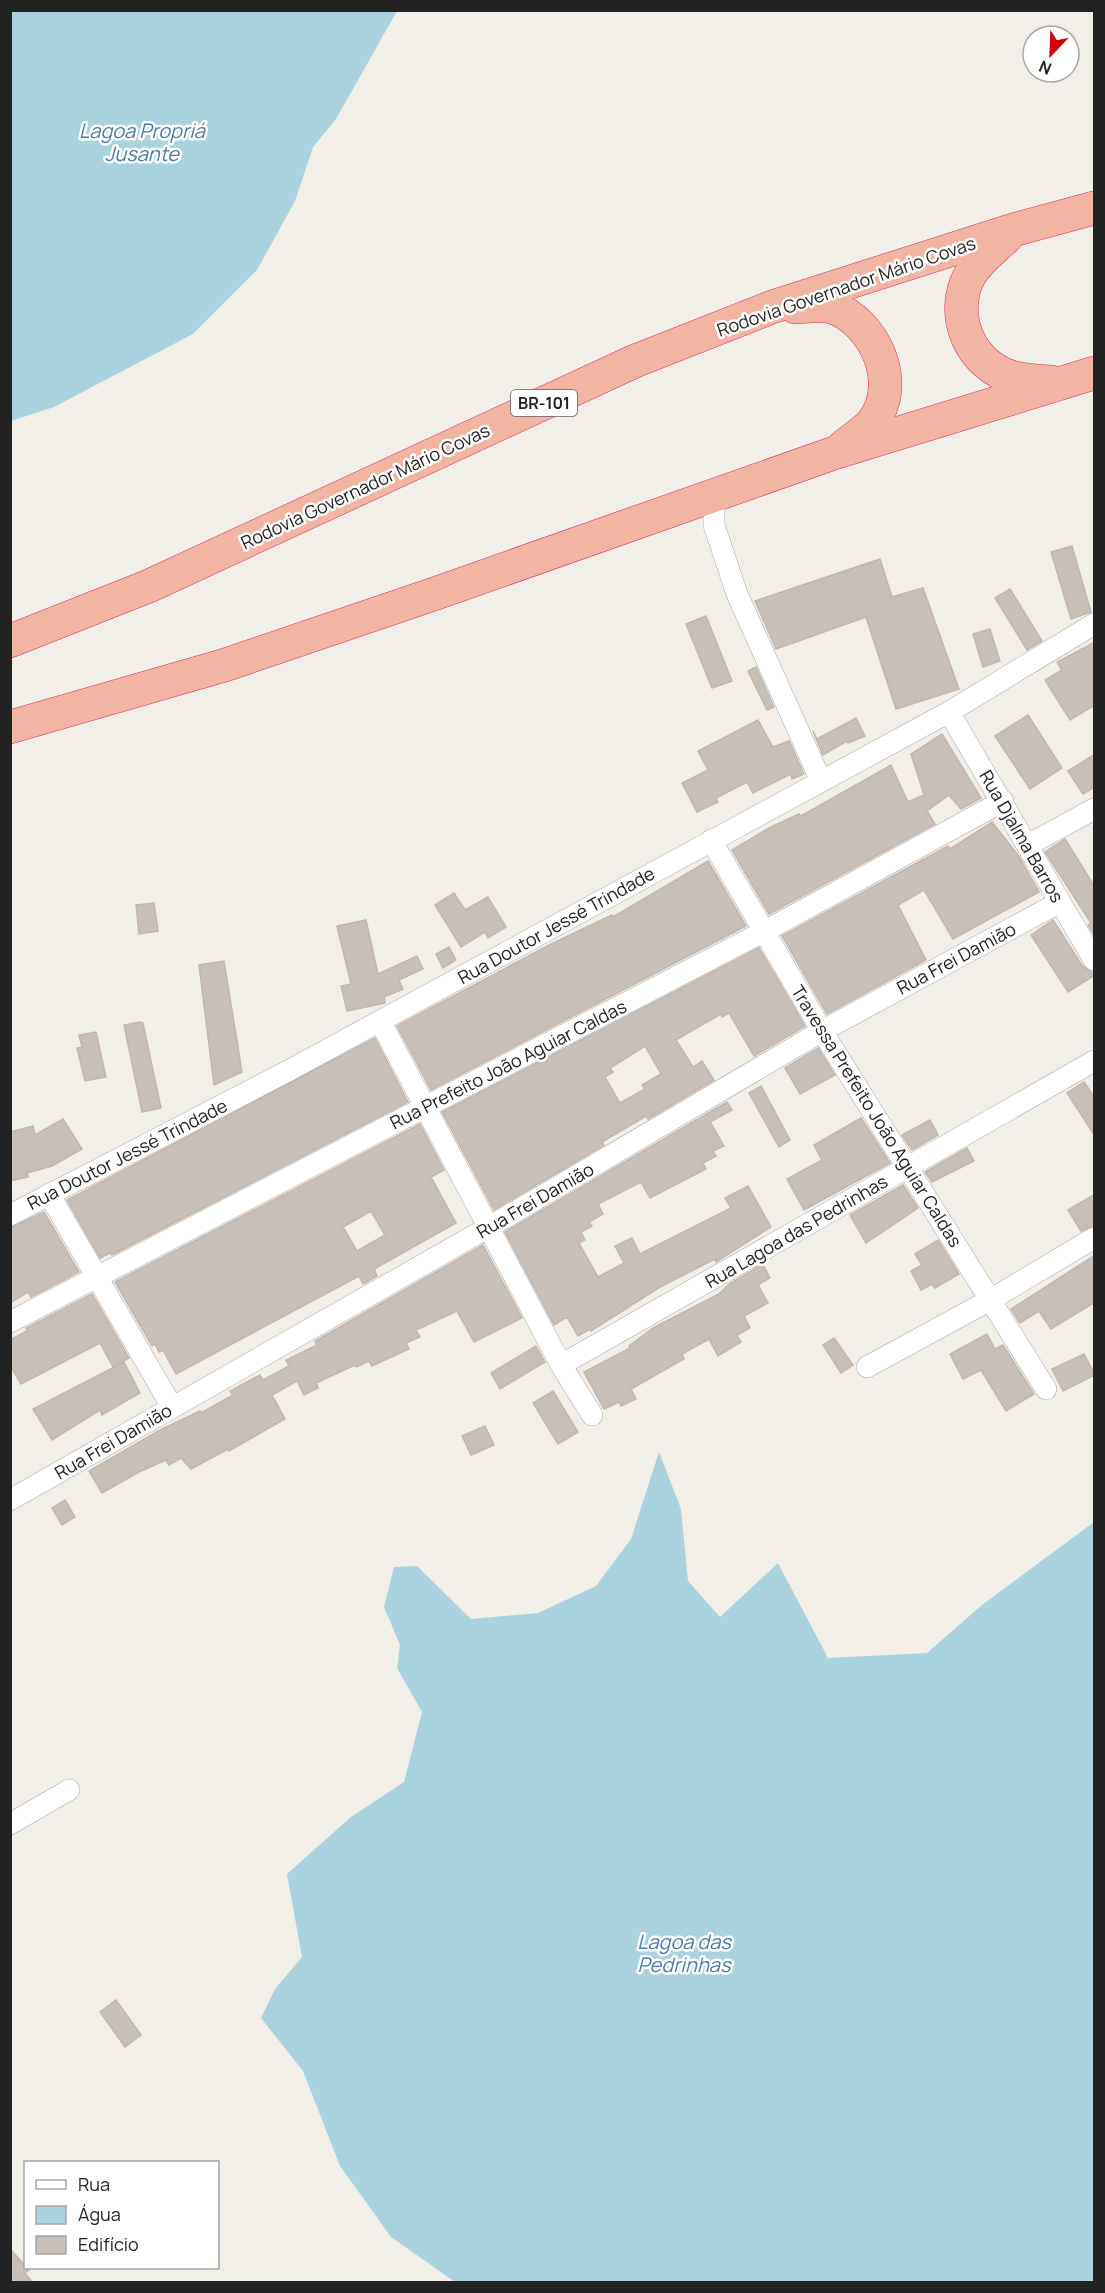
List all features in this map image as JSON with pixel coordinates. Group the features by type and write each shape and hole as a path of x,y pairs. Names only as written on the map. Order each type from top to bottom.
{"highway":[{"name":"Rodovia Governador Mário Covas","path":"10,641 149,586 635,361 772,307 1013,230 1095,208"},
{"path":"1013,230 976,266 970,276 962,299 964,330 981,358 1003,374 1015,378 1063,383"},
{"path":"772,307 829,306 842,312 865,330 879,355 884,383 878,410 871,423 834,453"},
{"path":"10,727 225,665 714,497 834,453 1095,373"}],"street":[{"path":"714,497 714,525 737,594 821,781"},
{"name":"Rua Doutor Jessé Trindade","path":"10,1215 380,1021 949,712 1095,624"},
{"name":"Rua Djalma Barros","path":"949,712 1095,960"},
{"name":"Rua Prefeito João Aguiar Caldas","path":"10,1322 765,931 1003,801"},
{"path":"1028,845 1095,809"},
{"name":"Travessa Prefeito João Aguiar Caldas","path":"711,840 822,1031 1046,1389"},
{"name":"Rua Frei Damião","path":"10,1500 489,1227 822,1031 1060,902"},
{"path":"380,1021 561,1365 592,1415"},
{"name":"Rua Lagoa das Pedrinhas","path":"561,1365 1095,1061"},
{"path":"49,1194 172,1407"},
{"path":"867,1366 990,1300 1095,1238"},
{"path":"10,1824 69,1790"}],"water":[{"name":"Lagoa Propriá Jusante","path":"11,10 397,11 336,119 313,147 295,201 257,270 193,334 54,407 11,421"},
{"name":"Lagoa das Pedrinhas","path":"659,1452 681,1509 688,1581 720,1617 778,1563 828,1658 927,1653 982,1605 1094,1522 1094,2282 455,2282 391,2237 340,2166 303,2071 261,2018 275,1989 302,1957 287,1874 351,1817 404,1782 422,1712 397,1668 400,1645 384,1607 394,1567 417,1566 471,1619 538,1613 596,1586 631,1539"}],"building":[{"path":"1072,546 1091,612 1071,619 1051,552"},
{"path":"880,559 892,597 923,588 959,689 896,709 866,617 776,649 755,601"},
{"path":"1010,589 1042,641 1027,650 995,598"},
{"path":"706,616 732,681 712,688 686,624"},
{"path":"990,629 1000,661 983,667 973,634"},
{"path":"1095,642 1095,705 1070,720 1045,680 1062,670 1057,662"},
{"path":"756,667 774,707 767,710 748,671"},
{"path":"1028,715 1062,768 1030,789 995,736"},
{"path":"856,718 865,736 848,743 847,741 823,755 813,731 817,739"},
{"path":"758,720 773,747 789,741 804,774 792,779 791,774 753,793 747,782 716,798 718,802 697,812 682,783 708,770 698,751"},
{"path":"942,734 981,798 961,809 949,795 927,811 935,824 769,914 732,850 769,828 799,814 801,816 891,765 908,802 924,795 911,754"},
{"path":"1095,754 1095,787 1083,794 1068,771"},
{"path":"992,822 1018,855 1039,892 953,939 924,890 898,905 926,960 827,1014 782,936 948,846 950,849"},
{"path":"1065,839 1095,887 1095,936 1088,925 1091,923 1045,852"},
{"path":"708,861 746,926 431,1090 397,1026 551,944 612,915 613,917"},
{"path":"454,893 465,910 488,897 506,927 488,938 485,932 461,947 435,905"},
{"path":"154,903 158,931 139,934 136,905"},
{"path":"366,920 378,974 417,956 423,969 399,980 403,989 384,997 385,1003 347,1011 341,986 351,984 337,926"},
{"path":"1053,920 1083,967 1095,973 1068,992 1031,935"},
{"path":"449,947 456,960 443,968 436,954"},
{"path":"759,948 805,1026 754,1056 729,1013 722,1017 721,1014 686,1034 676,1040 693,1067 702,1061 714,1080 648,1119 646,1116 602,1142 604,1145 494,1210 442,1112","holes":["645,1046 661,1074 642,1085 645,1089 620,1103 605,1077 613,1072 610,1068"]},
{"path":"224,961 242,1072 214,1085 199,965"},
{"path":"143,1023 161,1108 142,1112 124,1025"},
{"path":"96,1032 106,1077 85,1081 77,1048 82,1047 79,1035"},
{"path":"375,1038 408,1102 112,1255 110,1253 100,1258 67,1200"},
{"path":"818,1048 835,1075 800,1094 785,1068"},
{"path":"1084,1082 1095,1098 1095,1136 1067,1093"},
{"path":"761,1086 790,1140 779,1147 749,1093"},
{"path":"727,1102 732,1110 710,1122 724,1146 713,1151 716,1156 703,1163 706,1169 650,1198 641,1182 598,1204 603,1214 589,1222 592,1226 581,1232 585,1240 579,1243 598,1277 624,1263 615,1246 632,1238 640,1254 731,1208 725,1198 748,1186 771,1227 716,1262 715,1259 660,1287 591,1331 590,1329 578,1336 567,1317 554,1325 505,1232"},
{"path":"861,1118 890,1163 804,1210 787,1179 822,1160 814,1145"},
{"path":"63,1119 82,1149 52,1166 27,1173 28,1177 10,1181 10,1132 33,1126 35,1135"},
{"path":"930,1120 938,1135 912,1150 902,1135"},
{"path":"420,1124 444,1170 431,1177 456,1223 374,1269 377,1276 363,1284 359,1276 176,1374 163,1350 159,1352 155,1344 152,1346 115,1282","holes":["371,1211 385,1235 357,1251 343,1227"]},
{"path":"967,1148 974,1161 932,1182 925,1172"},
{"path":"903,1185 918,1208 866,1243 850,1215"},
{"path":"1095,1194 1095,1225 1081,1231 1068,1210"},
{"path":"44,1212 79,1272 31,1297 28,1292 10,1303 10,1228"},
{"path":"938,1240 959,1274 935,1288 932,1284 921,1290 911,1271 922,1265 915,1254"},
{"path":"483,1245 522,1318 474,1342 457,1311 416,1330 420,1337 406,1343 409,1349 372,1366 369,1361 356,1367 355,1365 316,1383 318,1388 304,1395 297,1381 272,1395 285,1419 229,1451 228,1449 191,1469 181,1458 169,1465 166,1460 102,1493 89,1471 160,1430 200,1411 201,1413 233,1395 230,1391 260,1375 263,1380 289,1366 286,1360 317,1345 315,1341"},
{"path":"1095,1255 1095,1302 1051,1329 1039,1311 1020,1323 1011,1309"},
{"path":"763,1264 770,1278 758,1285 768,1303 744,1316 750,1328 737,1335 741,1342 718,1356 709,1339 682,1354 684,1359 631,1389 636,1399 621,1406 619,1402 604,1409 584,1372 630,1348 629,1346 653,1328 719,1294 729,1284"},
{"path":"92,1294 129,1358 113,1367 100,1343 21,1384 10,1365 10,1340 27,1331 26,1328"},
{"path":"987,1334 995,1349 1003,1345 1034,1394 1006,1411 981,1370 963,1379 950,1354"},
{"path":"834,1338 853,1365 841,1373 823,1345"},
{"path":"536,1346 545,1362 500,1389 491,1373"},
{"path":"1084,1354 1095,1375 1063,1391 1052,1369"},
{"path":"124,1362 140,1393 102,1415 100,1410 52,1440 33,1409"},
{"path":"553,1391 578,1432 558,1444 533,1403"},
{"path":"485,1426 494,1445 471,1455 462,1436"},
{"path":"65,1500 75,1517 62,1525 52,1508"},
{"path":"116,2000 141,2035 125,2047 100,2012"},
{"path":"10,2249 24,2264 24,2269 29,2270 25,2273 33,2283 10,2283"}]}
